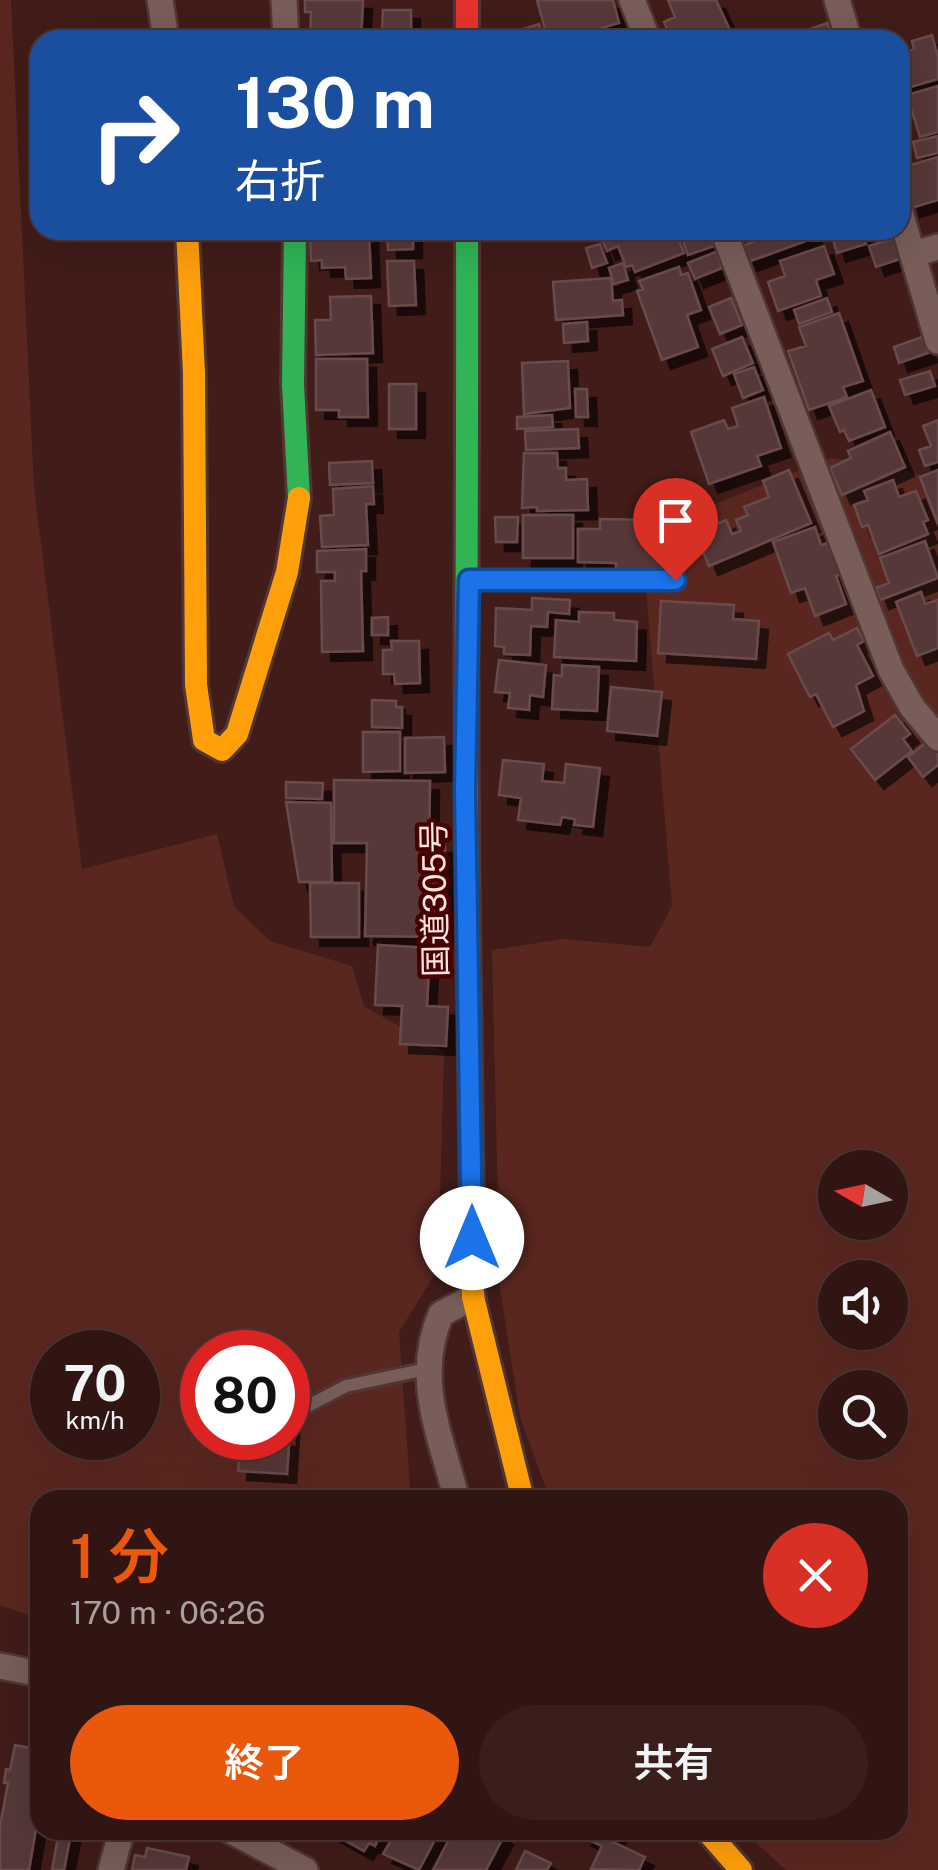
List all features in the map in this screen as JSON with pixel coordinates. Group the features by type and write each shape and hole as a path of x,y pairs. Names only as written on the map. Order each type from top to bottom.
{"main road":[{"path":"467,0 467,30"},
{"path":"187,240 194,373 196,685 204,740 222,750 237,734 288,572 299,506 293,385 295,240"},
{"name":"国道305号","path":"467,240 469,580 465,791 473,1297 521,1490"},
{"path":"714,1840 740,1870"}],"street":[{"path":"160,0 164,30"},
{"path":"284,0 286,30"},
{"path":"632,0 644,30"},
{"path":"837,0 846,30"},
{"path":"727,240 891,670 912,707 938,738"},
{"path":"909,240 938,342"},
{"path":"913,254 938,246"},
{"path":"454,1490 430,1397 429,1348 441,1314 473,1297"},
{"path":"0,1666 30,1672"},
{"path":"111,1870 119,1840"},
{"path":"248,1840 305,1870"}],"lane":[{"path":"469,580 675,580"},
{"path":"310,1405 346,1386 427,1370"}],"shaded area":[{"path":"0,0 11,0 34,488 82,869 217,834 234,906 270,941 352,966 364,1006 444,1052 438,1269 399,1332 410,1490 30,1490 30,1616 0,1605"},
{"path":"830,458 884,463 938,481 938,1870 786,1870 753,1840 908,1840 908,1490 546,1490 520,1417 500,1288 492,950 563,939 650,947 672,906 645,577 663,525"}],"building":[{"path":"305,0 363,0 362,30 310,30 311,12 305,12"},
{"path":"537,0 613,0 619,23 595,30 545,30"},
{"path":"668,0 716,0 729,28 668,30 664,22 675,17"},
{"path":"383,10 411,10 411,30 382,30"},
{"path":"827,23 829,30 807,30"},
{"path":"539,24 541,30 520,30"},
{"path":"932,35 938,79 910,87 910,50 914,49 912,41"},
{"path":"938,86 938,132 920,137 910,94"},
{"path":"938,136 938,153 917,158 913,142"},
{"path":"938,157 938,200 911,208 910,165"},
{"path":"310,240 369,240 371,278 346,279 345,267 322,268 322,260 311,261"},
{"path":"388,240 413,240 413,249 388,250"},
{"path":"602,240 679,240 684,253 635,272 632,265 626,267 618,246 607,251"},
{"path":"683,240 712,240 714,246 688,255"},
{"path":"758,240 808,240 748,262 742,246"},
{"path":"833,240 865,240 866,244 837,253"},
{"path":"895,240 900,259 876,267 869,246"},
{"path":"600,244 607,263 592,268 586,248"},
{"path":"824,246 834,274 816,280 821,296 778,311 768,282 785,276 780,261"},
{"path":"716,252 722,268 695,279 688,263"},
{"path":"387,261 414,261 416,305 389,306"},
{"path":"623,263 628,280 614,284 609,268"},
{"path":"679,267 681,275 688,273 701,310 687,315 698,347 662,360 637,291 643,289 639,281"},
{"path":"611,278 613,301 622,300 623,315 556,320 553,282"},
{"path":"371,296 373,353 316,355 315,320 331,320 330,297"},
{"path":"731,298 742,325 720,334 709,307"},
{"path":"827,298 832,312 799,324 794,310"},
{"path":"839,313 863,381 843,387 847,397 809,410 788,351 806,346 799,327"},
{"path":"587,322 588,341 564,343 563,324"},
{"path":"742,337 753,363 723,376 712,349"},
{"path":"922,337 928,353 899,363 894,347"},
{"path":"316,359 367,359 368,417 339,417 339,410 316,410"},
{"path":"568,361 570,408 524,414 522,363"},
{"path":"754,367 763,390 743,398 734,374"},
{"path":"930,371 935,386 905,395 900,380"},
{"path":"389,384 416,384 416,429 389,429"},
{"path":"575,389 587,389 588,417 576,417"},
{"path":"871,390 885,427 849,441 844,430 840,432 829,406"},
{"path":"764,397 781,448 757,456 761,466 709,484 691,432 724,420 728,429 738,426 732,408"},
{"path":"552,415 553,427 517,429 517,417"},
{"path":"938,420 938,462 925,466 919,450 931,446 923,426"},
{"path":"578,429 579,448 526,450 525,431"},
{"path":"890,432 905,467 842,495 830,468 851,458 848,451"},
{"path":"524,453 557,453 558,468 566,468 566,480 587,479 588,510 522,508"},
{"path":"372,461 373,483 330,485 329,463"},
{"path":"789,470 811,523 709,566 695,533 726,520 732,534 741,531 736,520 748,515 744,507 769,497 763,481"},
{"path":"938,470 938,524 920,477"},
{"path":"893,480 899,497 916,491 928,520 923,522 928,534 879,554 868,525 862,527 854,505 868,500 864,491"},
{"path":"373,486 374,504 366,504 368,545 322,547 320,516 334,515 333,489"},
{"path":"523,515 573,515 573,558 523,558"},
{"path":"495,517 518,517 517,542 496,542"},
{"path":"600,519 655,520 655,536 663,536 663,571 616,571 616,563 578,562 578,529 600,529"},
{"path":"815,527 821,545 831,542 843,574 836,576 846,604 815,616 805,588 791,593 773,542"},
{"path":"925,541 938,578 880,600 876,588 889,583 880,558"},
{"path":"366,549 366,571 361,571 363,651 322,652 321,581 335,581 335,572 317,572 317,551"},
{"path":"921,592 925,604 938,600 938,648 917,656 896,602"},
{"path":"532,598 570,600 569,614 548,612 547,627 531,626 530,655 504,654 504,647 495,646 496,608 532,610"},
{"path":"661,601 734,605 733,619 759,621 756,659 658,653"},
{"path":"579,612 614,613 614,620 637,622 636,661 554,657 556,620 579,622"},
{"path":"388,617 388,635 372,635 372,618"},
{"path":"857,628 864,641 857,645 873,676 856,685 864,711 833,727 816,694 810,697 788,654 829,633 833,640"},
{"path":"391,641 419,641 420,683 395,684 394,674 383,674 383,650 392,650"},
{"path":"499,660 546,665 543,697 530,695 529,710 508,708 510,693 495,692"},
{"path":"562,665 599,667 597,711 552,709 554,675 562,676"},
{"path":"611,687 662,692 657,736 607,731"},
{"path":"372,700 396,701 396,707 402,707 402,728 372,727"},
{"path":"895,715 910,734 903,739 912,751 875,780 851,749"},
{"path":"363,732 400,732 400,771 363,772"},
{"path":"444,737 445,772 405,773 405,738"},
{"path":"928,741 938,754 938,765 923,777 908,757"},
{"path":"503,760 544,764 542,781 564,783 566,764 600,768 593,827 574,825 575,819 562,817 560,825 518,820 521,798 499,795"},
{"path":"334,780 430,781 429,844 445,844 444,937 365,936 367,843 334,843"},
{"path":"286,782 323,783 322,799 286,798"},
{"path":"286,802 331,803 332,882 299,882"},
{"path":"310,883 359,883 359,937 311,937"},
{"path":"378,945 430,948 427,1006 448,1007 446,1046 400,1044 402,1006 375,1005"},
{"path":"239,1460 288,1460 287,1474 238,1471"},
{"path":"15,1745 30,1748 30,1840 34,1840 29,1870 0,1870 0,1826 8,1783 4,1783 6,1769 10,1770"},
{"path":"57,1840 70,1840 64,1870 52,1870"},
{"path":"344,1840 378,1840 375,1846 369,1843 364,1851"},
{"path":"391,1840 435,1840 419,1870 383,1854"},
{"path":"449,1840 502,1840 486,1870 433,1870"},
{"path":"589,1840 614,1840 645,1857 639,1870 591,1869 602,1846"},
{"path":"147,1848 189,1857 186,1870 132,1870 135,1855 145,1857"},
{"path":"525,1851 551,1863 547,1870 516,1870"}],"traffic: fast":[{"path":"295,240 293,385 299,498"},
{"path":"467,240 469,988"}],"traffic: slow":[{"path":"187,240 194,373 196,685 204,740 222,750 237,734 287,572 299,498"},
{"path":"469,988 473,1297 521,1490"},
{"path":"715,1840 741,1870"}],"traffic: jam":[{"path":"467,0 467,30"}],"route":[{"path":"472,1238 465,791 469,580 675,580"}]}
